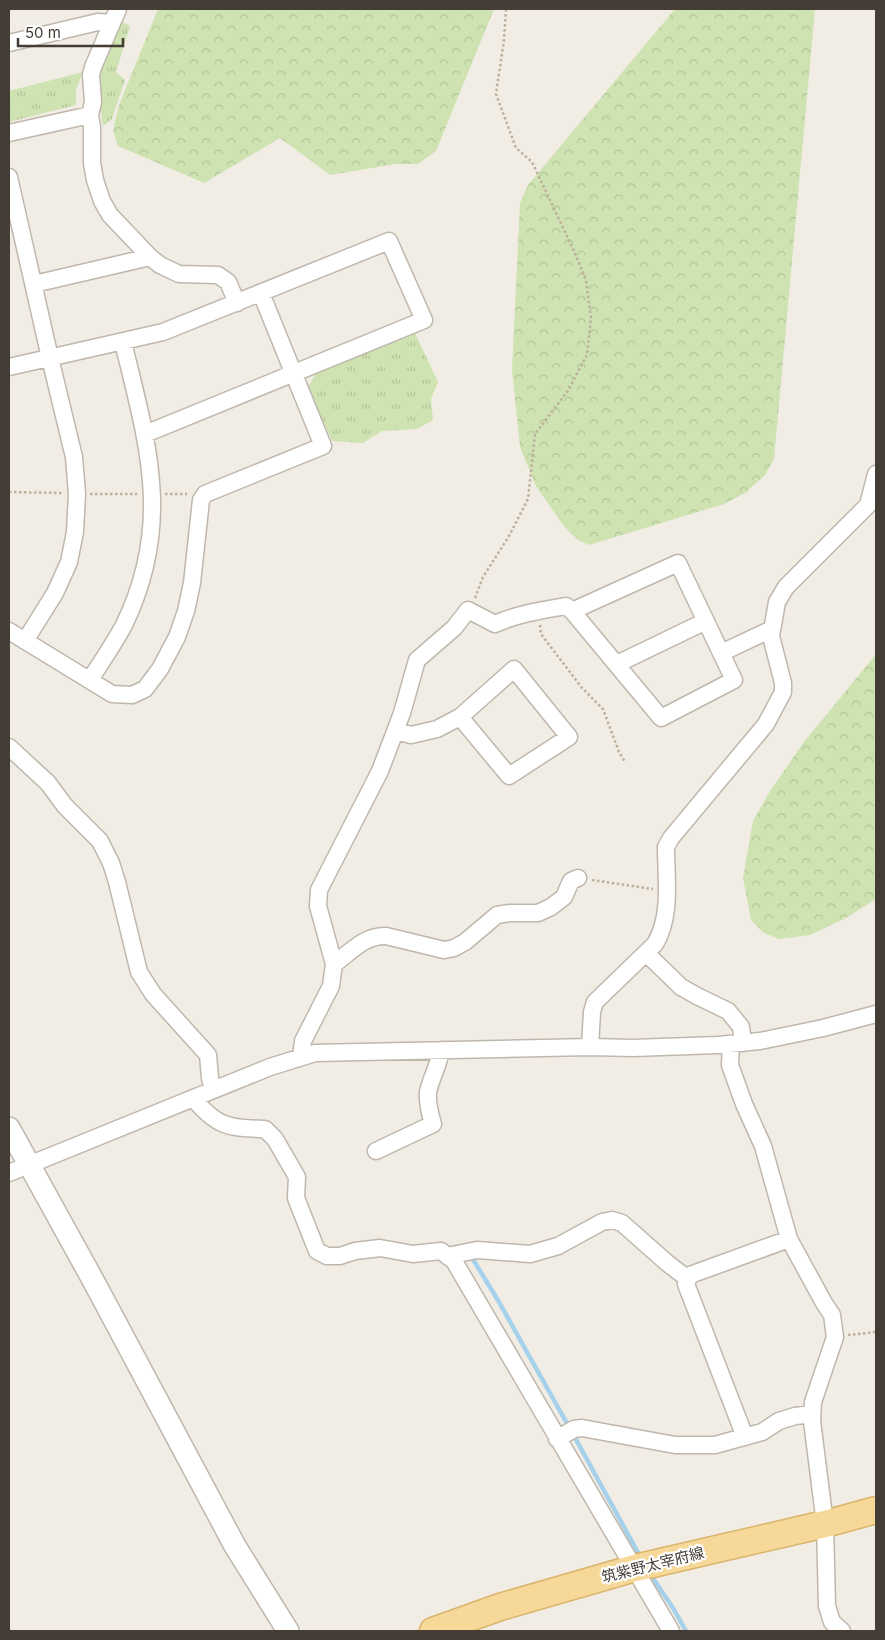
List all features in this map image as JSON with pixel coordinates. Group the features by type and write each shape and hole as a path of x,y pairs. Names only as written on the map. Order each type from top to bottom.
{"main road":[{"name":"筑紫野太宰府線","path":"433,1631 500,1607 635,1568 825,1524 876,1510"}],"street":[{"path":"9,43 98,22 115,16"},
{"path":"115,16 93,67 92,75 90,115 92,163 102,201 110,215 160,265 179,274 218,275 228,282 237,303"},
{"path":"9,133 90,115"},
{"path":"9,177 74,457 77,494 75,532 69,562 55,593 25,641"},
{"path":"9,368 163,332 389,241 424,320 145,434"},
{"path":"34,284 150,256"},
{"path":"9,632 112,694 132,695 145,690 160,669 177,637 186,611 192,583 200,500 205,494 322,446 261,293"},
{"path":"90,680 124,625 140,584 152,535 153,494 150,461 123,342"},
{"path":"590,1047 592,1012 595,1002 655,944 661,935 666,915 666,848 671,838 766,724 783,692 783,683 771,636 777,602 786,587 868,505 876,474"},
{"path":"301,1057 303,1041 331,986 334,964 318,906 320,890 380,772 396,731 417,660 454,628 468,610 495,624 509,617 566,606 572,610 662,718 734,680 678,563 572,610"},
{"path":"617,664 706,621"},
{"path":"721,653 772,629"},
{"path":"396,731 411,735 437,729 460,716 514,669 569,737 509,776 460,716"},
{"path":"9,747 48,782 65,806 100,841 111,863 117,882 139,972 153,994 208,1055 213,1090"},
{"path":"334,964 357,945 376,936 386,936 444,950 454,948 497,916 510,913 538,913 551,907 564,898 571,881 578,878"},
{"path":"646,953 681,987 728,1011 741,1027 730,1065 744,1104 763,1146 789,1239 832,1314 835,1337 813,1402 812,1414 825,1524 827,1606 832,1622 842,1631"},
{"path":"9,1173 213,1090 314,1053 590,1047 633,1048 737,1044 760,1042 876,1014"},
{"path":"376,1152 433,1124 429,1111 428,1093 439,1063 441,1050"},
{"path":"193,1098 218,1123 235,1128 264,1130 275,1139 298,1177 296,1198 317,1251 327,1256 340,1256 355,1251 380,1248 413,1254 440,1251 454,1261 671,1631"},
{"path":"9,1128 94,1282 235,1546 288,1631"},
{"path":"447,1256 477,1250 530,1254 558,1246 602,1222 612,1220 622,1223 688,1279"},
{"path":"745,1436 686,1284 690,1275 789,1239"},
{"path":"557,1439 574,1429 582,1428 675,1445 715,1445 762,1432 779,1421 795,1416 812,1414"}],"path":[{"path":"468,610 474,603 483,577 509,536 528,499 535,434 567,392 587,355 590,318 586,280 574,251 532,162 516,148 496,94 504,40 506,9"},
{"path":"9,492 205,494"},
{"path":"538,611 541,634 582,688 603,710 618,752 625,762"},
{"path":"578,878 666,891"},
{"path":"835,1337 876,1332"}],"green space":[{"path":"158,9 494,9 436,151 418,164 396,164 330,175 280,138 204,183 118,146 113,130 119,105"},
{"path":"675,9 815,9 774,459 765,475 745,493 724,504 589,545 578,540 563,525 536,486 520,447 512,370 520,203 528,185"},
{"path":"122,22 130,26 116,72 125,80 112,119 103,126 96,72"},
{"path":"83,72 76,90 76,105 9,122 9,91"},
{"path":"414,331 438,382 431,399 433,420 417,429 382,431 363,443 332,441 308,387 316,373"},
{"path":"876,654 876,899 846,918 810,935 779,939 764,933 751,920 743,878 753,821 770,791 804,742"}],"waterway":[{"path":"471,1256 569,1427"},
{"path":"573,1434 641,1558"},
{"path":"650,1574 686,1631"}]}
